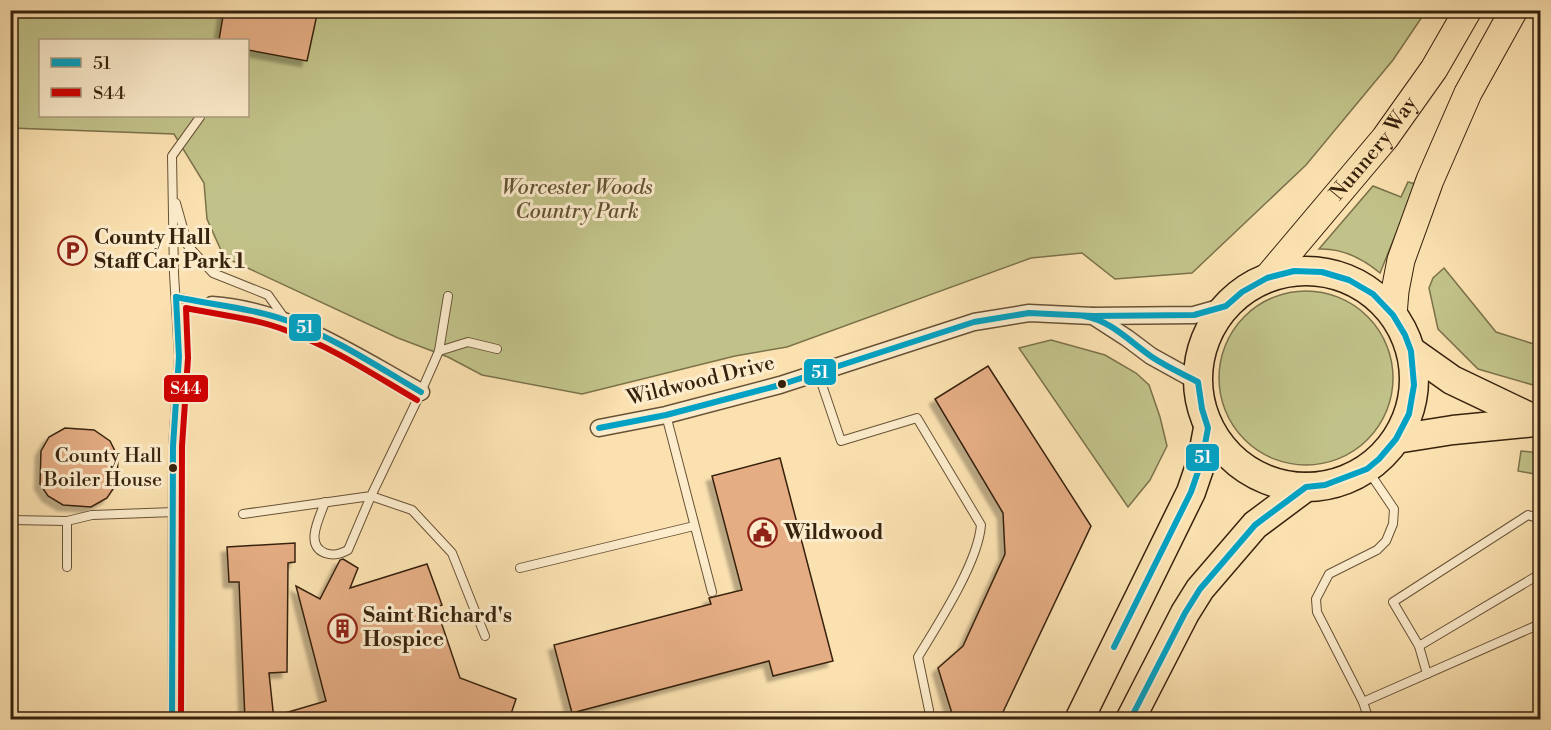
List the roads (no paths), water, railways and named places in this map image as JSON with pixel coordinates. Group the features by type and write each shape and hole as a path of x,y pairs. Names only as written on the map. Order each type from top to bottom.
{"highway":[{"path":"1294,271 1322,272 1349,280 1373,294 1393,315 1405,335 1411,351 1414,385 1408,414 1396,439 1379,459 1367,469 1325,485 1306,487 1280,483 1251,473 1228,456 1208,428 1202,409 1198,382 1203,344 1211,327 1226,306 1242,292 1267,278 1294,271"},
{"path":"1396,439 1453,430 1540,422 1452,380 1411,351"},
{"path":"1079,720 1191,492 1202,460 1208,428"},
{"path":"1130,720 1185,613 1216,569 1255,525 1306,487"},
{"path":"1136,720 1185,613"}],"main road":[{"name":"Nunnery Way","path":"1267,278 1385,138 1434,69 1468,10"},
{"path":"1393,315 1401,260 1430,180 1468,93 1514,10"}],"street":[{"path":"212,305 227,306 286,321 316,334 422,392"},
{"name":"Wildwood Drive","path":"599,429 666,415 818,373 974,322 1029,313 1093,316 1194,315 1226,306"},
{"path":"1093,316 1151,356 1198,382"}],"lane":[{"path":"172,720 173,446 179,357 172,156 200,117"},
{"path":"172,188 188,246 213,273 268,295 286,321"},
{"path":"325,502 314,534 315,545 322,552 332,555 348,550 371,496 422,392 439,351 448,296"},
{"path":"176,297 212,305"},
{"path":"439,351 468,342 497,349"},
{"path":"818,373 841,441 917,418 981,525 979,541 971,559 944,615 918,657 929,710"},
{"path":"666,415 712,592"},
{"path":"1367,469 1394,509 1389,534 1377,550 1329,574 1316,599 1317,612 1363,702 1369,720"},
{"path":"243,514 371,496 412,510 452,553 485,636"},
{"path":"10,520 67,521 92,515 174,512"},
{"path":"1427,674 1419,646 1393,602 1528,515 1540,519"},
{"path":"67,521 67,567"},
{"path":"520,568 694,525"},
{"path":"1419,646 1540,574"},
{"path":"1363,702 1540,624"}],"place":[{"name":"County Hall Staff Car Park 1","path":"73,250"},
{"name":"County Hall Boiler House","path":"173,468"},
{"name":"Wildwood","path":"763,533"},
{"name":"Saint Richard's Hospice","path":"342,628"}],"park label":[{"name":"Worcester Woods Country Park","path":"577,200"}]}
